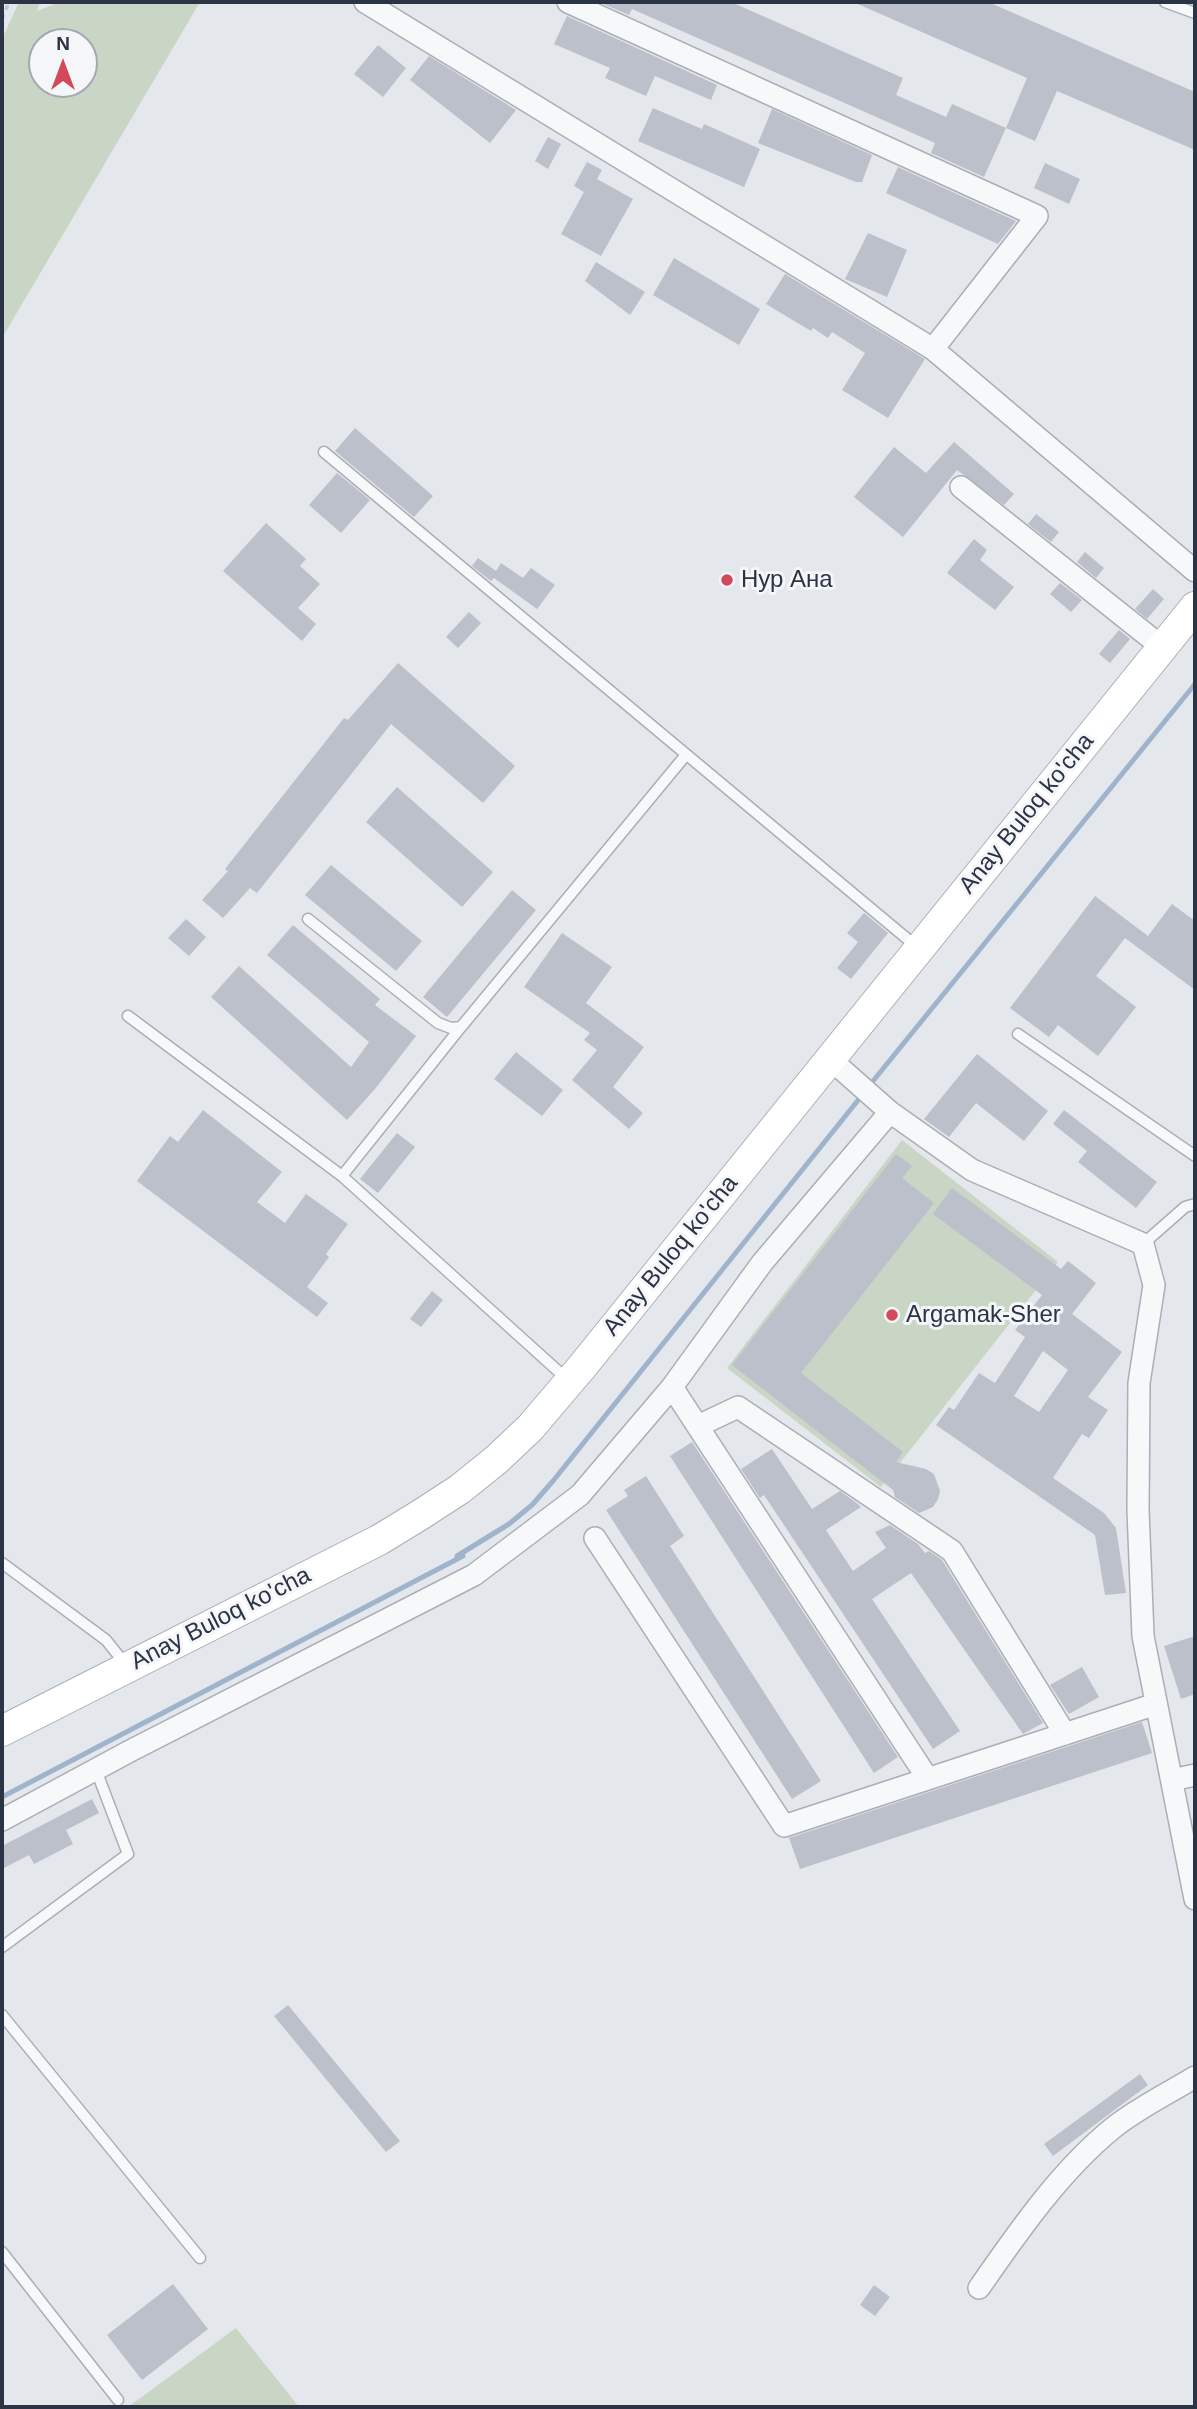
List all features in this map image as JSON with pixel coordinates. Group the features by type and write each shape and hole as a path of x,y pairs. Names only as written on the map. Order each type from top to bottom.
{"main road":[{"name":"Anay Buloq ko'cha","path":"2,1731 379,1540 460,1489 530,1428 841,1068 919,948 1195,607"}],"street":[{"path":"365,2 933,349 1195,571"},
{"path":"568,2 1037,216 933,349"},
{"path":"961,486 1162,648"},
{"path":"841,1068 890,1112 972,1170 1143,1244 1154,1285 1139,1383 1138,1510 1143,1636 1195,1899"},
{"path":"2,1821 474,1575 579,1495 672,1387 762,1263 890,1112"},
{"path":"672,1387 928,1779"},
{"path":"698,1426 738,1406 952,1551 1065,1734"},
{"path":"595,1538 784,1826 1156,1704"},
{"path":"1172,1780 1195,1775"},
{"path":"979,2288 1030,2215 1088,2151 1114,2127 1195,2077"}],"lane":[{"path":"1165,2 1195,13"},
{"path":"324,452 685,756 919,948"},
{"path":"342,1176 685,756"},
{"path":"308,919 438,1023 452,1028 461,1027"},
{"path":"128,1016 342,1176 569,1382"},
{"path":"1018,1034 1195,1156"},
{"path":"1143,1244 1185,1207 1195,1204"},
{"path":"2,1563 106,1640 127,1666"},
{"path":"2,1947 128,1854 96,1770"},
{"path":"2,2015 200,2258"},
{"path":"2,2252 118,2400"}],"path":[{"path":"2,19 9,2"}],"green space":[{"path":"19,2 40,2 37,11 60,2 200,2 2,338 2,39"},
{"name":"Argamak-Sher","path":"902,1140 1058,1262 881,1487 727,1368"},
{"path":"236,2328 299,2407 128,2407"}],"building":[{"path":"599,2 731,2 903,78 896,95 946,117 952,104 1006,128 984,177 931,153 935,143 632,9 629,15"},
{"path":"853,2 988,2 1195,92 1195,150 1057,91 1035,141 1006,128 1027,78"},
{"path":"567,16 717,85 711,100 655,76 646,96 605,78 610,68 554,44"},
{"path":"378,45 406,68 383,97 354,74"},
{"path":"429,56 516,110 490,143 410,80"},
{"path":"653,108 702,129 704,124 760,149 744,187 638,141"},
{"path":"772,109 872,155 862,182 856,182 758,143"},
{"path":"548,137 561,144 548,169 535,161"},
{"path":"587,162 602,170 597,179 633,199 601,256 561,234 584,192 574,186"},
{"path":"1045,163 1080,179 1069,204 1034,188"},
{"path":"898,167 1016,221 998,244 886,193"},
{"path":"868,233 907,250 887,297 845,279"},
{"path":"674,258 760,309 739,345 653,295"},
{"path":"596,262 645,292 630,315 585,281"},
{"path":"785,274 925,359 888,418 842,390 865,353 832,332 828,338 813,328 811,331 766,304"},
{"path":"355,428 433,496 414,517 335,451"},
{"path":"954,442 1014,494 1004,505 957,470 903,537 854,497 894,447 926,473"},
{"path":"337,473 370,500 341,533 309,505"},
{"path":"1036,514 1059,532 1051,542 1028,524"},
{"path":"266,523 306,559 300,566 320,584 298,608 316,624 302,641 223,571"},
{"path":"974,539 987,550 980,560 1014,587 995,610 947,573"},
{"path":"1085,552 1104,568 1096,578 1077,562"},
{"path":"478,558 496,571 501,563 523,578 531,568 555,585 537,609 494,578 491,581 472,566"},
{"path":"1060,583 1082,600 1071,612 1050,594"},
{"path":"1153,589 1164,599 1147,619 1135,609"},
{"path":"469,612 481,623 458,648 446,637"},
{"path":"1119,630 1130,639 1110,663 1099,654"},
{"path":"398,663 515,766 483,803 391,724 257,893 250,888 223,918 202,900 228,871 225,869 344,718 348,720"},
{"path":"397,787 493,872 462,907 366,822"},
{"path":"331,865 422,941 396,971 305,895"},
{"path":"512,890 536,910 447,1017 423,997"},
{"path":"1095,896 1148,936 1172,904 1195,921 1195,990 1125,938 1096,976 1136,1007 1098,1056 1058,1025 1049,1037 1010,1008"},
{"path":"864,913 888,933 851,979 837,968 858,942 847,933"},
{"path":"186,919 206,937 189,956 168,938"},
{"path":"293,925 380,999 375,1005 416,1036 347,1120 211,997 239,966 351,1067 369,1042 267,955"},
{"path":"562,933 612,967 586,1003 644,1047 613,1087 643,1113 629,1129 572,1080 597,1050 584,1040 590,1033 524,987"},
{"path":"516,1052 563,1090 542,1116 494,1079"},
{"path":"977,1054 1048,1111 1024,1141 976,1103 949,1137 924,1119"},
{"path":"203,1110 282,1172 257,1202 285,1223 306,1194 348,1224 307,1287 328,1303 317,1317 137,1181 170,1136 178,1142"},
{"path":"1064,1110 1157,1182 1136,1208 1078,1162 1087,1151 1053,1124"},
{"path":"397,1133 415,1147 378,1193 360,1179"},
{"path":"896,1154 912,1166 902,1178 934,1203 801,1373 903,1452 896,1462 926,1469 934,1474 940,1491 938,1499 933,1507 919,1513 895,1497 893,1490 732,1365"},
{"path":"952,1188 1061,1269 1068,1261 1096,1283 1072,1314 1122,1352 1088,1397 1108,1410 1089,1438 1082,1434 1053,1478 1104,1513 1116,1528 1126,1593 1105,1595 1095,1535 936,1425 949,1407 954,1410 979,1373 995,1383 1025,1337 1015,1330 1042,1295 933,1214","holes":["1043,1351 1068,1370 1039,1412 1014,1396"]},
{"path":"432,1291 443,1300 421,1327 410,1319"},
{"path":"692,1442 898,1757 874,1773 670,1456"},
{"path":"772,1449 812,1509 840,1491 861,1507 826,1530 853,1571 886,1548 875,1532 890,1525 918,1544 925,1553 929,1551 942,1560 1043,1723 1023,1734 911,1573 872,1599 960,1731 933,1749 764,1495 760,1498 741,1469"},
{"path":"646,1476 684,1536 670,1546 821,1781 792,1799 606,1510 628,1496 624,1490"},
{"path":"1195,1636 1195,1694 1181,1699 1164,1646"},
{"path":"1082,1667 1099,1697 1069,1714 1050,1685"},
{"path":"1142,1722 1152,1753 800,1869 789,1838"},
{"path":"92,1799 99,1813 66,1830 73,1844 34,1864 29,1855 2,1869 2,1846"},
{"path":"288,2005 400,2141 386,2152 274,2016"},
{"path":"1140,2074 1148,2085 1053,2156 1044,2144"},
{"path":"173,2284 208,2329 142,2380 107,2335"},
{"path":"874,2285 890,2297 875,2316 860,2305"}],"waterway":[{"path":"869,1086 1195,684"},
{"path":"2,1797 463,1556 457,1556 509,1524 532,1505 553,1481 863,1094"}],"place":[{"name":"Нур Ана","path":"727,580"},
{"name":"Argamak-Sher","path":"892,1315"}]}
